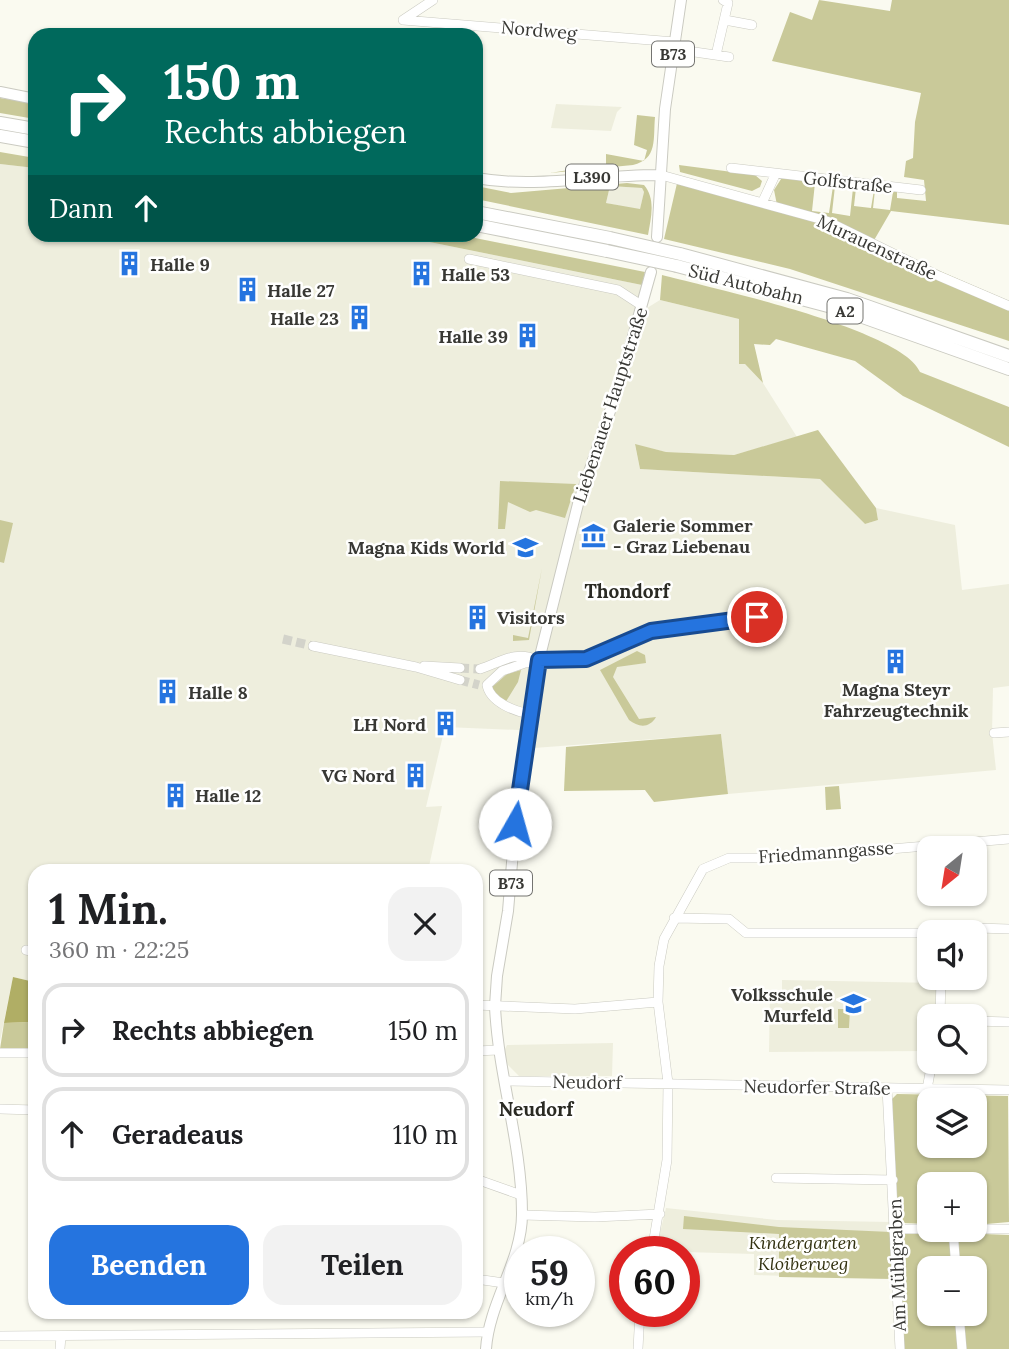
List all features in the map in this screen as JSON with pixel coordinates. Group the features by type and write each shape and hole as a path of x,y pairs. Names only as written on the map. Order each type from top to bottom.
{"highway":[{"path":"0,123 28,128"},
{"path":"0,136 28,141"},
{"name":"Süd Autobahn","path":"483,214 847,299 1009,356"},
{"name":"Süd Autobahn","path":"483,226 609,245"},
{"name":"Süd Autobahn","path":"679,260 843,310 1009,369"}],"main road":[{"name":"B73","path":"657,237 665,109 681,0"},
{"path":"0,92 28,98"},
{"name":"L390","path":"483,179 523,184 615,175 661,175"},
{"name":"Liebenauer Hauptstraße","path":"520,1236 522,1215 516,1130 498,1050 495,1006 529,713 539,660 578,504 620,382 651,272"},
{"name":"Liebenauer Hauptstraße","path":"486,1349 488,1332 504,1283"}],"street":[{"name":"Nordweg","path":"433,0 403,20 675,46 729,57"},
{"path":"716,55 728,3 723,0"},
{"path":"725,20 752,24"},
{"name":"Golfstraße","path":"731,168 921,190"},
{"name":"Murauenstraße","path":"661,175 763,201 837,225 939,276 1009,306"},
{"path":"763,201 775,175"},
{"path":"469,259 618,290 642,305"},
{"path":"529,713 508,708 483,685 512,666 539,660 590,658 655,630 757,617"},
{"path":"313,646 416,667 460,680"},
{"path":"480,669 514,655 526,655 539,660"},
{"path":"416,667 460,668"},
{"path":"994,733 1009,732"},
{"name":"Friedmanngasse","path":"674,918 703,869 729,858 784,858 1009,839"},
{"path":"655,1236 667,1160 668,1083 658,1002 659,966 664,939 674,918 729,919 746,933 917,933"},
{"path":"987,928 1009,929"},
{"path":"483,1005 575,1009 658,1002"},
{"path":"987,1021 1009,1022"},
{"path":"483,1051 498,1050"},
{"path":"0,1052 28,1053"},
{"name":"Neudorf","path":"506,1081 668,1083"},
{"name":"Neudorfer Straße","path":"668,1083 917,1089"},
{"name":"Am Mühlgraben","path":"887,1088 900,1349"},
{"name":"Neudorfer Straße","path":"987,1090 1009,1090"},
{"path":"0,1109 28,1110"},
{"name":"Am Mühlgraben","path":"776,1178 893,1180"},
{"path":"483,1184 521,1195"},
{"path":"522,1215 660,1214"},
{"path":"896,1229 917,1229"},
{"path":"987,1229 1009,1229"},
{"path":"483,1280 504,1283"},
{"path":"960,1326 961,1349"},
{"path":"638,1349 639,1327"},
{"path":"0,1336 488,1332"},
{"path":"60,1349 61,1336"}],"shaded area":[{"path":"556,104 622,107 617,112 611,131 551,128"},
{"path":"0,164 28,167 28,242 430,242 642,285 595,438 606,439 647,308 660,300 739,319 745,364 763,383 797,437 734,455 666,452 635,445 640,469 820,479 865,524 878,520 876,508 955,525 962,590 1009,584 1009,686 993,688 992,733 996,770 728,794 721,734 534,748 520,738 519,730 445,727 426,807 442,806 430,864 28,864 28,981 13,977 0,1041"},
{"path":"610,186 642,188 644,192 640,210 606,203"},
{"path":"13,977 28,981 28,1022 4,1023"},
{"name":"Volksschule Murfeld","path":"782,980 917,983 917,990 937,990 936,1004 917,1004 917,1051 769,1052 770,991 782,991"},
{"path":"613,1043 612,1076 519,1076 508,1065 503,1053 507,1045"},
{"name":"Kindergarten Kloiberweg","path":"666,1208 777,1220 891,1222 894,1279 754,1275 754,1254 700,1252 700,1236 659,1236"}],"green space":[{"path":"819,0 890,11 892,0 1009,0 1009,225 891,211 873,242 1009,301 1009,341 790,269 664,239 678,179 777,205 774,190 783,176 897,188 897,198 926,201 924,180 904,177 906,161 913,158 915,122 921,93 772,61 790,12 812,20","holes":["815,183 833,186 829,213 812,211","835,186 853,188 850,216 832,213","856,188 874,190 871,208 854,206","875,190 893,192 890,210 873,208"]},
{"path":"0,98 28,102 28,118 0,113"},
{"path":"637,115 655,117 653,147 644,160 647,150 634,145"},
{"path":"0,152 28,157 28,167 0,164"},
{"path":"606,154 643,161 633,165 550,173 606,164"},
{"path":"679,165 755,175 762,181 760,187 752,191 680,172"},
{"path":"627,183 644,185 651,202 648,235 483,200 483,187 511,193","holes":["610,186 642,188 644,192 640,209 606,203"]},
{"path":"483,240 645,272 642,285 430,242 483,242"},
{"path":"662,275 803,312 879,341 906,356 920,372 1009,407 1009,447 903,396 855,361 776,339 770,345 754,344 763,383 745,364 739,364 739,319 660,300"},
{"path":"818,430 876,508 878,520 865,524 820,479 640,469 635,444 666,452 734,455"},
{"path":"500,481 576,484 565,518 536,510 530,512 508,502 505,529 498,529"},
{"path":"0,520 13,523 4,563 0,562"},
{"path":"542,568 529,640 513,641 513,635 528,638"},
{"path":"637,651 645,655 646,663 617,667 613,677 639,719 656,717 650,724 643,726 629,720 600,670"},
{"path":"521,670 518,682 505,703 491,688 507,674"},
{"path":"721,734 728,794 654,802 645,790 564,791 566,747"},
{"path":"839,786 841,809 826,810 825,787"},
{"path":"838,1009 850,1009 849,1028 838,1028"},
{"path":"28,1022 28,1049 0,1049 4,1023"},
{"path":"897,1094 917,1094 917,1158 987,1158 987,1096 1008,1096 1009,1222 987,1224 987,1172 917,1172 917,1224 902,1223 898,1220 892,1099"},
{"name":"Kindergarten Kloiberweg","path":"684,1216 779,1227 891,1232 894,1279 779,1277 779,1234 683,1229"},
{"path":"904,1232 917,1233 917,1242 951,1242 952,1256 917,1256 917,1326 957,1326 959,1349 904,1349 898,1238"},
{"path":"987,1234 1009,1235 1009,1349 964,1349 963,1326 987,1326 987,1256 958,1256 957,1242 987,1242"}],"tunnel":[{"path":"283,639 313,646"},
{"path":"460,668 480,669"},
{"path":"460,680 479,685"}],"place":[{"name":"Halle 9","path":"130,264"},
{"name":"Halle 53","path":"421,274"},
{"name":"Halle 27","path":"247,290"},
{"name":"Halle 23","path":"359,318"},
{"name":"Halle 39","path":"528,336"},
{"name":"Galerie Sommer - Graz Liebenau","path":"593,535"},
{"name":"Magna Kids World","path":"525,547"},
{"name":"Visitors","path":"477,617"},
{"name":"Magna Steyr Fahrzeugtechnik","path":"896,662"},
{"name":"Halle 8","path":"168,692"},
{"name":"LH Nord","path":"446,724"},
{"name":"VG Nord","path":"415,775"},
{"name":"Halle 12","path":"175,795"},
{"name":"Volksschule Murfeld","path":"853,1004"}],"district":[{"name":"Thondorf","path":"627,591"},
{"name":"Neudorf","path":"536,1109"}],"route":[{"path":"515,824 531,700 539,660 586,659 651,631 757,617"}]}
